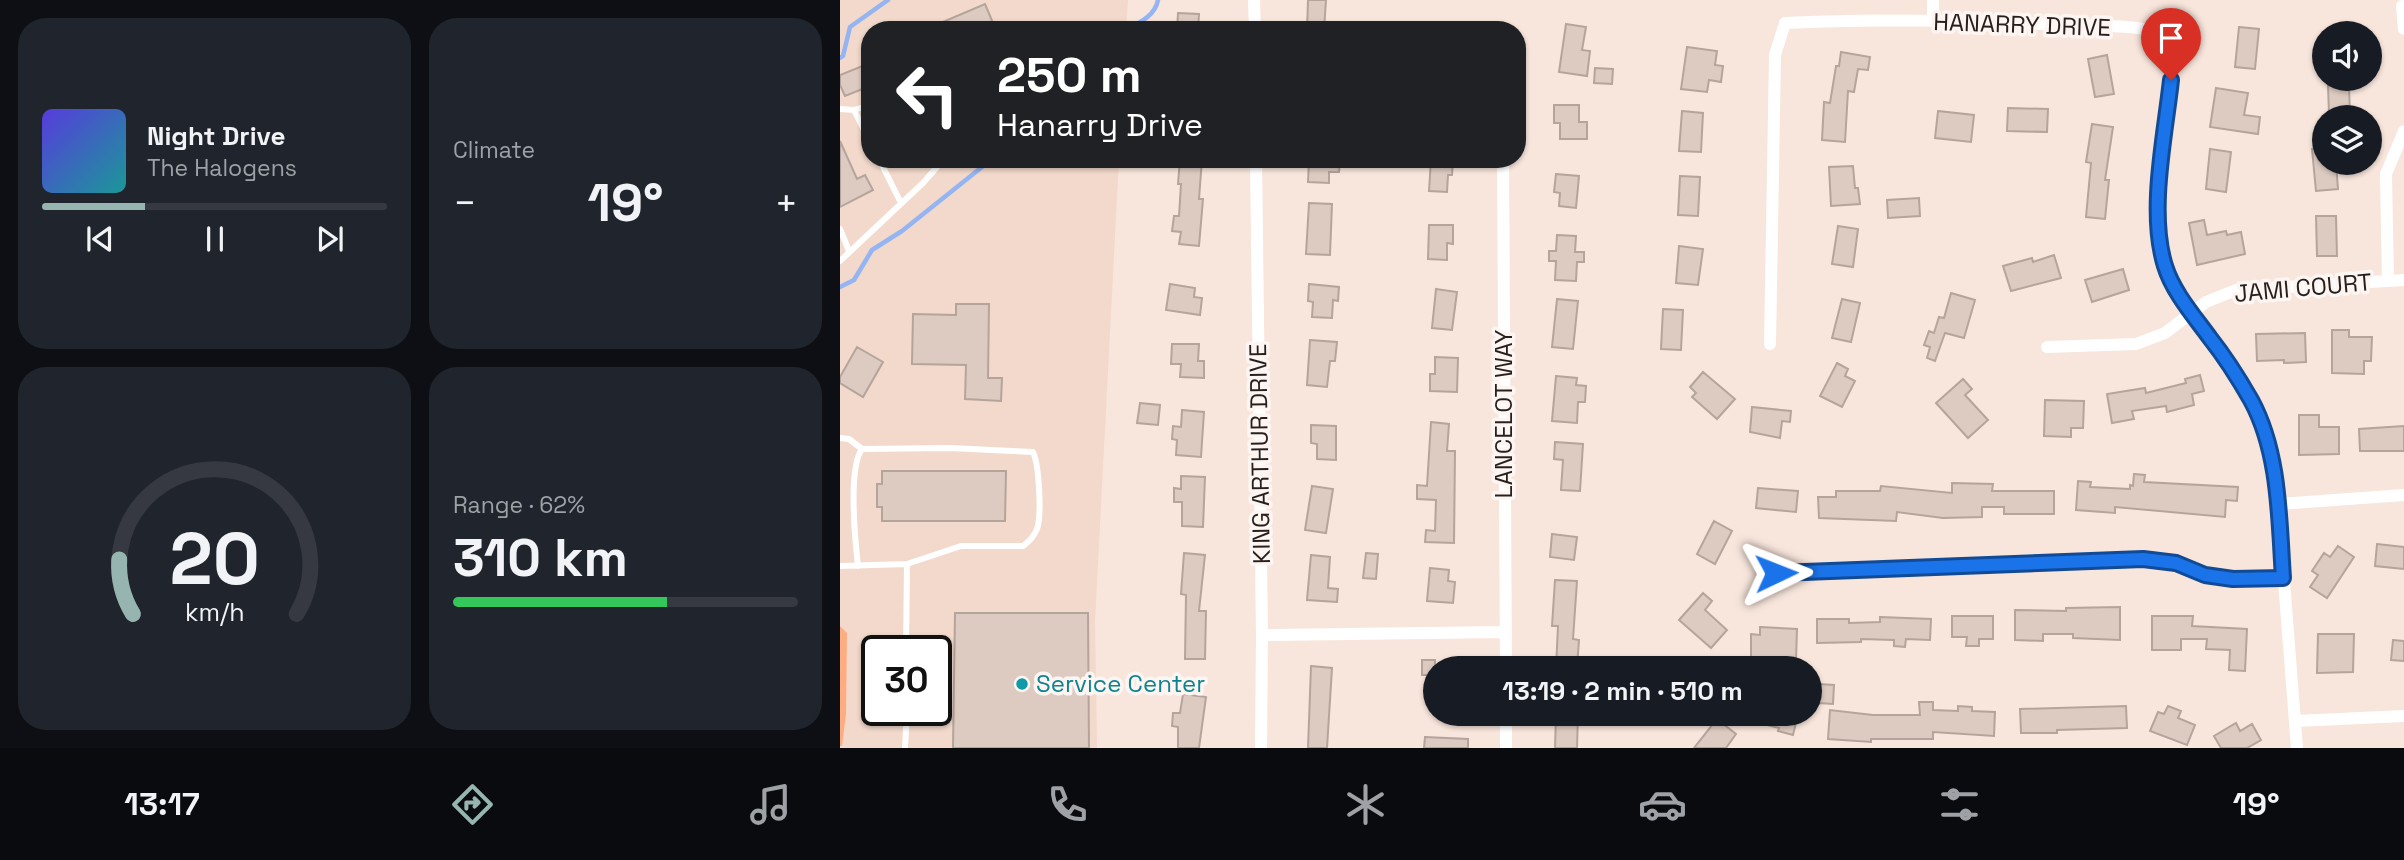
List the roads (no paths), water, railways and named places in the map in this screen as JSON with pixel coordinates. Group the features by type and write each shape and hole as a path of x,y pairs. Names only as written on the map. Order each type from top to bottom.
{"street":[{"path":"1254,0 1255,21"},
{"path":"1933,0 1933,21"},
{"path":"2404,6 2404,29"},
{"name":"HANARRY DRIVE","path":"1770,344 1775,55 1785,23 1829,20 1933,21 2152,29 2172,36 2173,56 2158,202 2159,237 2165,268 2190,313 2252,402 2264,432 2278,505 2297,748"},
{"path":"2388,280 2386,174 2404,131"},
{"name":"KING ARTHUR DRIVE","path":"1256,168 1261,748"},
{"name":"LANCELOT WAY","path":"1503,168 1506,656"},
{"name":"JAMI COURT","path":"2047,347 2136,344 2165,333 2206,302 2236,290 2404,280"},
{"path":"2278,505 2404,495"},
{"path":"1776,573 2143,559 2176,563 2205,575 2233,579 2283,578"},
{"path":"1262,635 1505,632"},
{"path":"2296,721 2404,716"},
{"path":"1506,726 1506,748"}],"lane":[{"path":"840,109 861,108"},
{"path":"854,110 861,124"},
{"path":"884,168 901,203"},
{"path":"840,261 935,168"},
{"path":"840,229 849,251"},
{"path":"840,438 849,439 862,449 1032,452 1036,458 1038,527 1032,538 1023,546 961,546 907,564 840,566"},
{"path":"858,566 855,469 856,456 862,449"},
{"path":"906,635 907,564"},
{"path":"905,748 906,726"}],"waterway":[{"path":"840,58 843,56 850,27 888,0"},
{"path":"1142,21 1154,10 1158,0"},
{"path":"840,287 854,280 872,250 902,231 981,168"}],"place":[{"name":"Service Center","path":"1022,684"}]}
